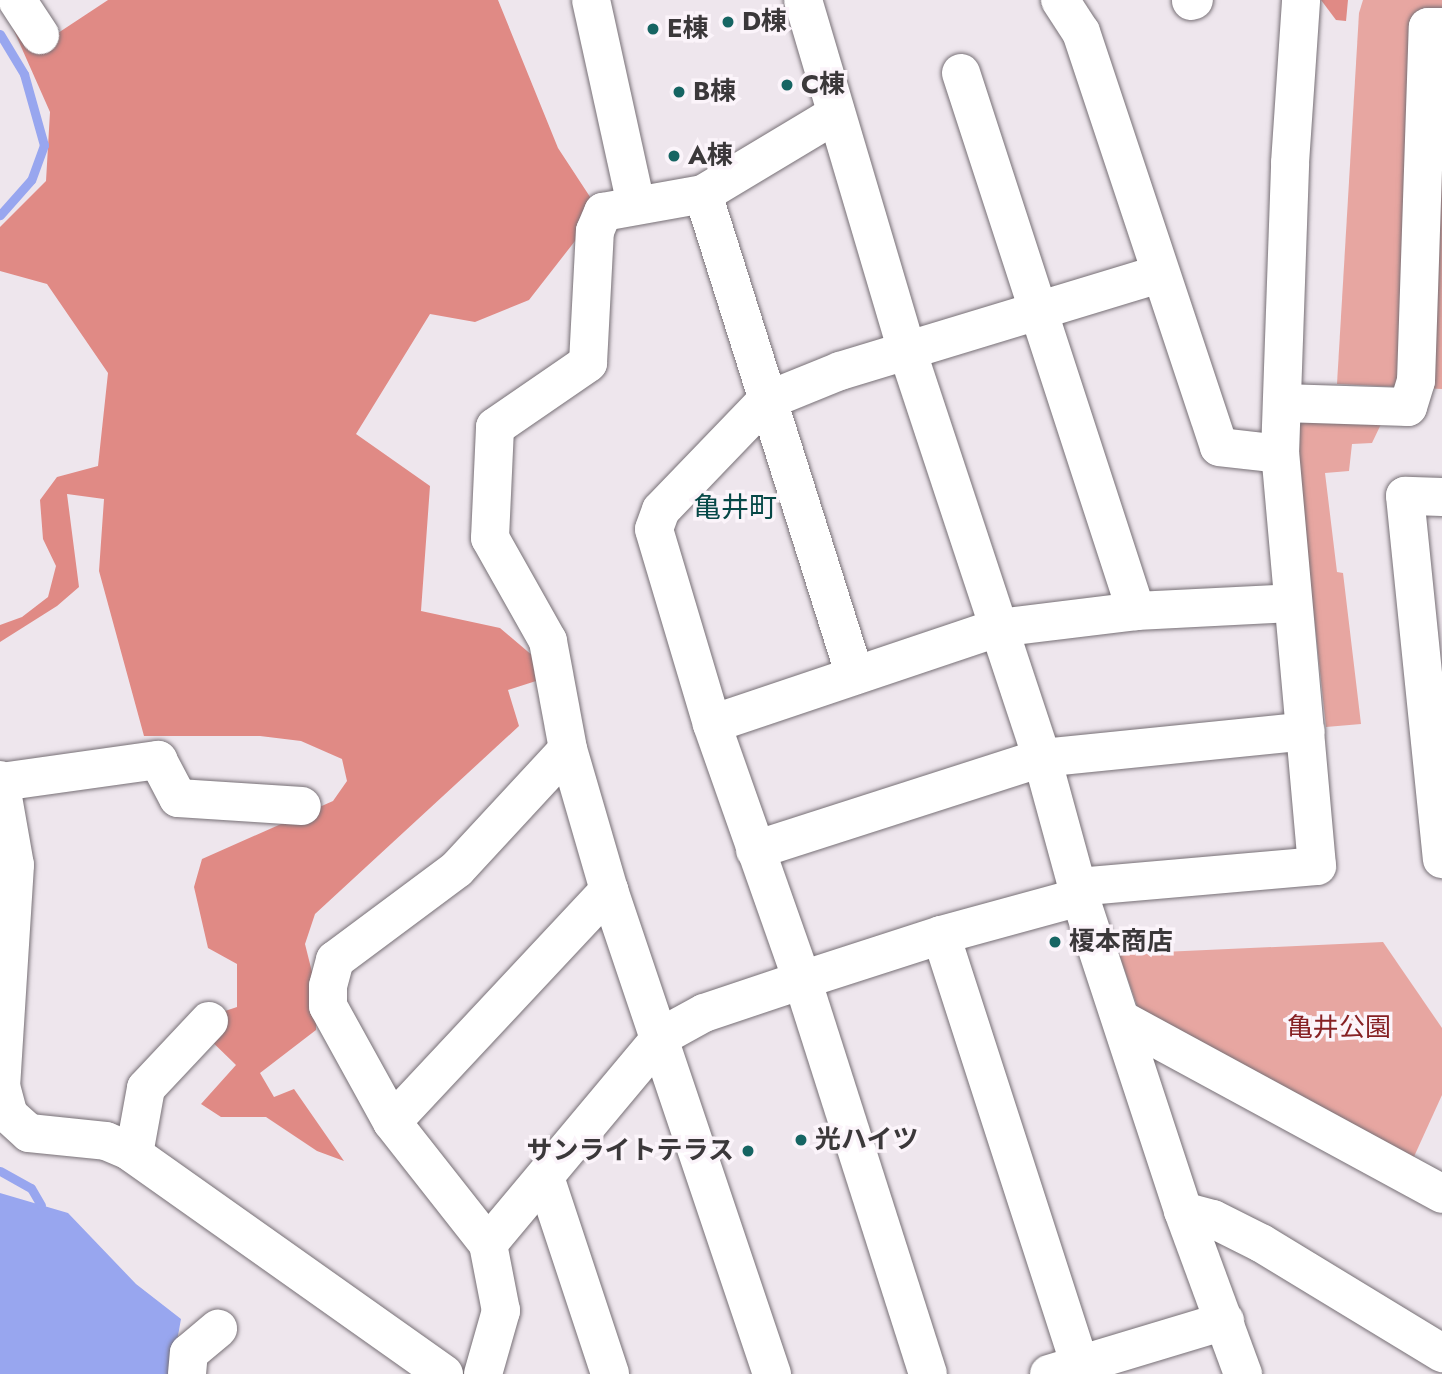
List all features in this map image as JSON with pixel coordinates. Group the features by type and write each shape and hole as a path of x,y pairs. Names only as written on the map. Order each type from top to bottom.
{"street":[{"path":"17,0 40,34"},
{"path":"591,0 636,204"},
{"path":"803,0 907,350 1042,758 1078,892 1124,1021 1183,1211 1243,1374"},
{"path":"1060,0 1081,32 1219,447 1280,454"},
{"path":"488,1244 662,1036 704,1013 1078,892 1317,866 1280,454 1301,0"},
{"path":"1282,403 1408,407 1427,395 1431,217 1428,27 1442,27"},
{"path":"961,73 1136,611"},
{"path":"772,1374 662,1036 609,890 568,749 548,641 490,538 495,428 588,363 595,231 603,212 703,194 836,114"},
{"path":"703,194 766,401 855,676"},
{"path":"928,1374 802,980 712,724 654,529 661,510 766,401 907,350 1160,274"},
{"path":"1442,497 1405,496 1431,646 1442,859"},
{"path":"712,724 998,628 1136,611 1292,603"},
{"path":"755,850 1042,758 1306,731"},
{"path":"483,1374 501,1311 488,1244 392,1122 328,1006 335,960 457,869 568,749"},
{"path":"302,806 178,797 158,760 65,777 0,781 15,865 1,1086 3,1101 9,1115 29,1133 106,1141 134,1154 392,1333 444,1374"},
{"path":"392,1122 609,890"},
{"path":"941,935 1071,1371 1225,1321"},
{"path":"134,1154 146,1088 209,1021"},
{"path":"1124,1021 1442,1194"},
{"path":"545,1177 610,1374"},
{"path":"1183,1211 1213,1219 1262,1243 1442,1353"},
{"path":"187,1374 189,1353 218,1329"},
{"path":"392,1333 410,1374"}],"green space":[{"path":"1363,0 1442,0 1442,389 1337,384 1359,13"},
{"path":"1300,416 1382,422 1372,443 1352,444 1349,471 1325,473 1337,572 1343,573 1361,724 1326,727 1299,476"},
{"name":"亀井公園","path":"1383,942 1442,1028 1442,1095 1412,1161 1142,1020 1119,954"}],"shaded area":[{"path":"108,0 498,0 558,148 596,206 575,241 529,300 475,322 430,314 356,434 430,486 421,611 500,628 533,656 536,681 508,690 519,726 315,914 305,944 317,992 316,1030 260,1073 274,1097 294,1089 344,1161 317,1151 266,1117 221,1117 201,1104 236,1065 200,1030 207,1017 237,1007 237,964 208,948 194,887 202,859 333,801 347,781 342,759 301,741 260,736 144,736 99,571 104,499 67,494 79,587 57,606 0,642 0,625 22,617 48,597 56,566 43,539 40,500 57,477 98,466 108,373 47,284 0,271 0,227 46,181 50,112 7,15 58,33"},
{"path":"1321,0 1348,0 1346,21 1336,20"}],"water":[{"path":"0,1193 68,1213 136,1284 181,1319 171,1374 0,1374"}],"waterway":[{"path":"0,34 24,74 44,145 31,180 0,215"},
{"path":"0,1171 31,1188 41,1205"}],"place":[{"name":"D棟","path":"728,22"},
{"name":"E棟","path":"653,29"},
{"name":"C棟","path":"787,85"},
{"name":"B棟","path":"679,92"},
{"name":"A棟","path":"674,156"},
{"name":"榎本商店","path":"1055,942"},
{"name":"光ハイツ","path":"801,1140"},
{"name":"サンライトテラス","path":"748,1151"}],"district":[{"name":"亀井町","path":"735,508"}]}
